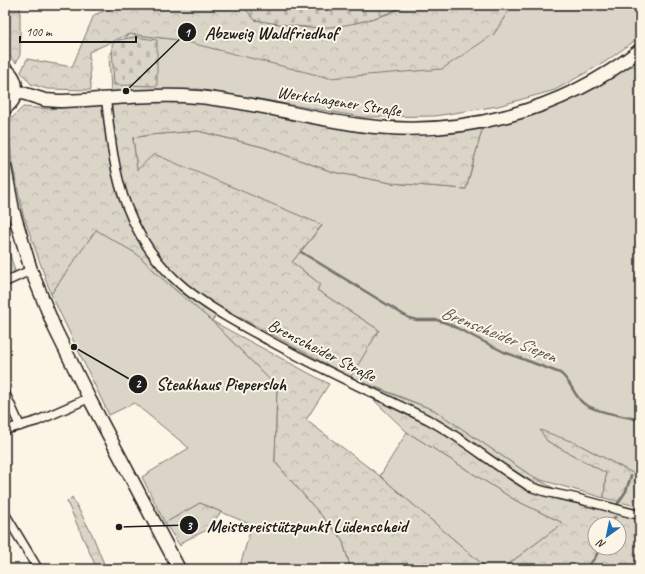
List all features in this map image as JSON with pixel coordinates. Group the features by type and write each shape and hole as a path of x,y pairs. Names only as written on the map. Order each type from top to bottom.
{"main road":[{"name":"Werkshagener Straße","path":"16,91 45,100 59,101 164,96 197,97 226,100 359,125 426,130 491,120 545,104 606,74 640,50"},
{"path":"5,69 12,75 16,82 16,91 12,102 5,108"},
{"path":"5,167 9,210 31,270 55,328 89,398 179,569"}],"street":[{"name":"Brenscheider Straße","path":"106,99 117,169 127,206 138,232 154,257 169,274 199,300 290,353 428,420 458,437 529,486 539,491 586,500 616,510 640,515"},
{"path":"5,282 31,270"},
{"path":"5,393 20,426"},
{"path":"5,430 37,421 89,398"},
{"path":"5,514 26,546 38,569"}],"green space":[{"path":"5,5 20,5 20,55 16,63 5,51"},
{"path":"118,5 242,5 255,20 308,28 355,23 388,14 406,5 512,5 494,34 442,69 329,78 179,40 129,34 89,52 91,90 47,89 31,84 21,72 27,59 72,67 94,15"},
{"path":"242,5 406,5 371,19 332,27 319,27 294,26 255,20"},
{"path":"512,5 640,5 640,37 605,62 555,90 498,106 435,116 362,117 198,89 111,92 109,55 129,34 179,40 494,34"},
{"path":"134,37 157,40 157,86 114,85 112,44 119,40"},
{"path":"627,62 631,67 640,63 640,477 576,443 547,441 606,473 604,498 541,480 530,475 434,410 350,377 379,330 317,290 320,284 292,262 322,226 137,170 133,138 149,135 198,131 263,147 333,172 391,183 466,189 483,126"},
{"path":"160,99 196,101 253,110 349,130 381,133 483,126 466,189 391,183 333,172 263,147 198,131 149,135 133,138 137,170 154,154 322,225 292,262 320,284 317,290 379,330 350,377 221,307 212,321 166,282 137,254 96,230 51,294 23,214 12,163 8,122 23,107 50,109"},
{"path":"96,229 137,254 166,282 212,321 277,387 275,462 342,539 351,569 239,569 252,525 200,503 165,523 142,477 189,448 134,403 109,415 51,294"},
{"path":"5,239 15,271 5,278"},
{"path":"212,321 329,384 306,420 380,476 488,569 351,569 342,539 275,462 277,387"},
{"path":"352,379 434,410 530,475 586,506 640,519 640,569 502,569 563,523 515,500 407,432"},
{"path":"540,430 576,443 640,477 640,507 604,498 606,473 547,441"},
{"path":"407,432 515,500 563,523 502,569 488,569 380,476"},
{"path":"72,497 92,534 106,569 97,569 67,502"},
{"path":"200,503 221,512 207,530 182,542 180,546 165,523"}],"waterway":[{"name":"Brenscheider Siepen","path":"301,252 409,318 417,320 437,320 449,324 504,352 560,373 567,380 577,396 588,406 594,409 640,420"},
{"path":"617,505 626,491 631,476"},
{"path":"585,569 596,556"}],"place":[{"name":"Abzweig Waldfriedhof","path":"126,91"},
{"name":"Steakhaus Piepersloh","path":"74,347"},
{"name":"Meistereistützpunkt Lüdenscheid","path":"119,527"}]}
